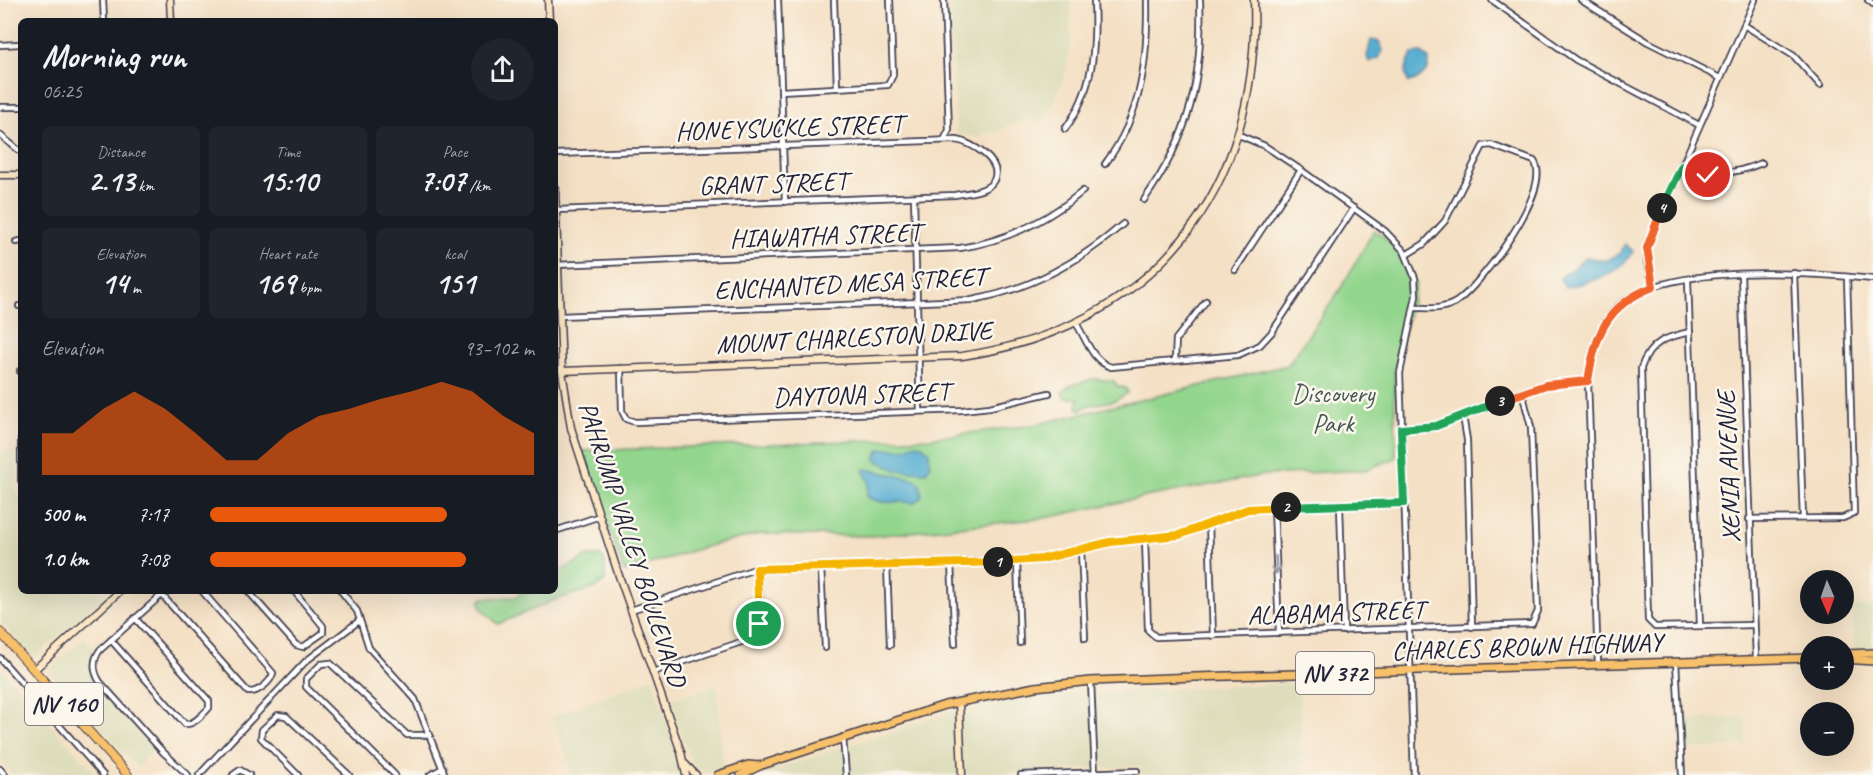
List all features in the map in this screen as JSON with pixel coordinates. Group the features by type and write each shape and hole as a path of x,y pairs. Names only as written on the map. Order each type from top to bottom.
{"highway":[{"name":"NV 160","path":"2,637 34,670 124,774"}],"main road":[{"path":"1854,654 1873,653"},
{"name":"CHARLES BROWN HIGHWAY","path":"741,775 759,766 843,737 959,702 1029,688 1091,681 1800,657"},
{"path":"1854,660 1873,661"},
{"name":"CHARLES BROWN HIGHWAY","path":"718,775 748,765 759,766"}],"street":[{"path":"103,0 104,18"},
{"path":"170,0 171,18"},
{"path":"548,0 549,18"},
{"path":"778,0 785,202"},
{"path":"834,0 837,88"},
{"path":"781,91 883,87 891,82 893,75 890,0"},
{"path":"944,0 949,130 944,140"},
{"path":"1065,129 1079,107 1092,70 1094,0"},
{"path":"1105,164 1121,139 1140,93 1147,47 1147,0"},
{"path":"1143,200 1173,153 1189,114 1201,50 1200,0"},
{"name":"MOUNT CHARLESTON DRIVE","path":"562,370 962,356 1026,343 1076,323 1115,300 1144,278 1192,228 1225,171 1239,135 1248,100 1255,57 1254,0"},
{"path":"1492,0 1576,60 1699,126"},
{"path":"1581,0 1648,42 1720,78"},
{"path":"1653,287 1647,262 1648,243 1755,0"},
{"path":"1868,0 1873,4"},
{"path":"1744,25 1787,51 1820,85"},
{"path":"0,45 18,44"},
{"path":"0,107 18,107"},
{"path":"0,135 18,150"},
{"path":"1239,135 1265,146 1301,170 1393,239 1406,255 1415,278 1415,308 1400,364 1414,775"},
{"name":"HONEYSUCKLE STREET","path":"558,154 964,141 985,153 994,170 994,180 990,184"},
{"path":"1406,255 1424,244 1445,221 1454,208 1480,150 1486,145 1528,158 1538,168 1528,205 1495,261 1454,303 1439,308 1415,308"},
{"path":"1682,166 1708,175 1722,175 1761,163"},
{"path":"1235,270 1301,170"},
{"path":"0,175 18,175"},
{"name":"GRANT STREET","path":"558,210 914,197 971,192 990,184"},
{"name":"HIAWATHA STREET","path":"558,265 960,249 1006,236 1037,222 1083,191"},
{"path":"914,197 920,411"},
{"path":"1076,323 1092,351 1108,366 1121,368 1238,355 1260,345 1272,332 1354,208"},
{"name":"ENCHANTED MESA STREET","path":"560,316 972,300 1035,282 1089,252 1123,224"},
{"path":"1794,273 1803,518"},
{"path":"1599,664 1588,381 1596,342 1608,319 1618,306 1653,287 1688,280 1741,274 1794,273 1873,279"},
{"name":"XENIA AVENUE","path":"1741,274 1756,658"},
{"path":"1749,519 1843,518 1852,515 1855,508 1847,276"},
{"path":"1688,280 1698,626"},
{"name":"PAHRUMP VALLEY BOULEVARD","path":"558,290 562,370 571,428 685,764 686,775"},
{"path":"1175,361 1176,339 1206,301"},
{"path":"1690,332 1664,338 1652,347 1642,364 1640,378 1648,620 1655,627 1754,625"},
{"name":"DAYTONA STREET","path":"621,368 622,411 626,419 635,422 981,408 1049,393"},
{"path":"1401,429 1436,426 1522,392 1546,385 1588,381"},
{"name":"ALABAMA STREET","path":"1145,538 1148,630 1152,635 1162,637 1213,636 1522,626 1535,622 1538,611 1531,427 1522,392"},
{"path":"1463,416 1467,440 1472,627"},
{"path":"632,610 757,569 1042,559 1081,549 1145,538 1179,535 1248,509 1404,503"},
{"path":"1340,506 1344,631"},
{"path":"1274,507 1279,633"},
{"path":"558,530 600,516"},
{"path":"1209,523 1213,636"},
{"path":"1081,549 1085,638"},
{"path":"1017,561 1020,643"},
{"path":"951,563 954,644"},
{"path":"887,565 890,645"},
{"path":"822,567 825,648"},
{"path":"653,672 747,640 756,633 759,624 757,569"},
{"path":"34,670 117,594"},
{"path":"163,594 111,640 95,658 97,677 163,752 188,775"},
{"path":"165,594 248,692 254,692 271,679 272,670 205,594"},
{"path":"251,594 296,645 307,646 323,633 324,626 297,594"},
{"path":"344,594 354,606 369,648 410,691 445,775"},
{"path":"111,640 185,724 191,724 201,716 209,708 209,701 135,618"},
{"path":"198,775 306,661 359,621"},
{"path":"0,658 103,775"},
{"path":"1676,662 1682,775"},
{"path":"395,775 306,687 305,680 321,664 330,663 406,735 430,735"},
{"path":"1091,681 1095,774"},
{"path":"959,702 962,775"},
{"path":"298,775 261,738 262,730 278,715 286,716 349,775"},
{"path":"843,737 846,775"},
{"name":"PAHRUMP VALLEY BOULEVARD","path":"685,764 696,775"},
{"path":"430,775 443,768"},
{"path":"0,769 5,775"},
{"path":"233,775 240,770 249,775"},
{"path":"1022,775 1137,771"}],"shaded area":[{"path":"949,0 1071,0 1071,38 1067,69 1055,100 1038,124 1027,117 996,132 981,133 979,138 957,134"},
{"path":"14,450 18,471 14,489 18,495 18,594 107,594 33,659 0,621 0,454"},
{"path":"1873,605 1873,651 1854,650 1854,606"},
{"path":"84,638 95,650 90,659 91,675 154,749 137,767 50,672 50,669"},
{"path":"0,666 97,775 13,775 0,759"},
{"path":"652,678 682,769 681,775 574,775 552,717"},
{"path":"1299,683 1302,775 1142,775 1141,766 957,775 757,775 954,711 957,714 983,707 1074,694"},
{"path":"717,685 723,766 707,771 693,765 669,700"},
{"path":"1745,717 1746,746 1687,749 1687,719"}],"green space":[{"name":"Discovery Park","path":"1374,230 1403,257 1416,284 1394,373 1396,458 1365,470 1265,475 1045,518 872,536 760,534 708,546 624,572 582,451 929,438 1034,425 1288,365 1341,288"},
{"path":"1093,379 1114,381 1117,386 1125,388 1128,392 1115,400 1089,405 1080,410 1077,407 1079,398 1065,398 1062,393 1069,386"},
{"path":"588,556 601,556 605,562 605,581 595,588 557,599 498,624 481,608 480,601 483,598 516,597 520,594 558,594 558,572"}],"water":[{"path":"1371,40 1380,42 1383,51 1379,58 1369,62 1367,57"},
{"path":"1422,53 1429,60 1428,70 1419,79 1408,82 1405,71 1412,54"},
{"path":"1625,244 1633,251 1628,259 1613,271 1593,280 1564,287 1560,278 1587,257 1606,261 1620,253"},
{"path":"916,444 922,445 929,451 930,466 926,472 896,470 876,460 876,455 881,449 904,449"},
{"path":"865,469 915,479 920,484 922,497 913,503 881,502 867,497 869,481 863,471"}],"route":[{"path":"759,624 757,569 1042,559 1110,542 1179,535 1235,513 1259,507 1404,503 1401,429 1436,426 1534,388 1588,381 1592,353 1608,319 1618,306 1653,287 1647,262 1648,243 1682,166 1708,175"}]}
